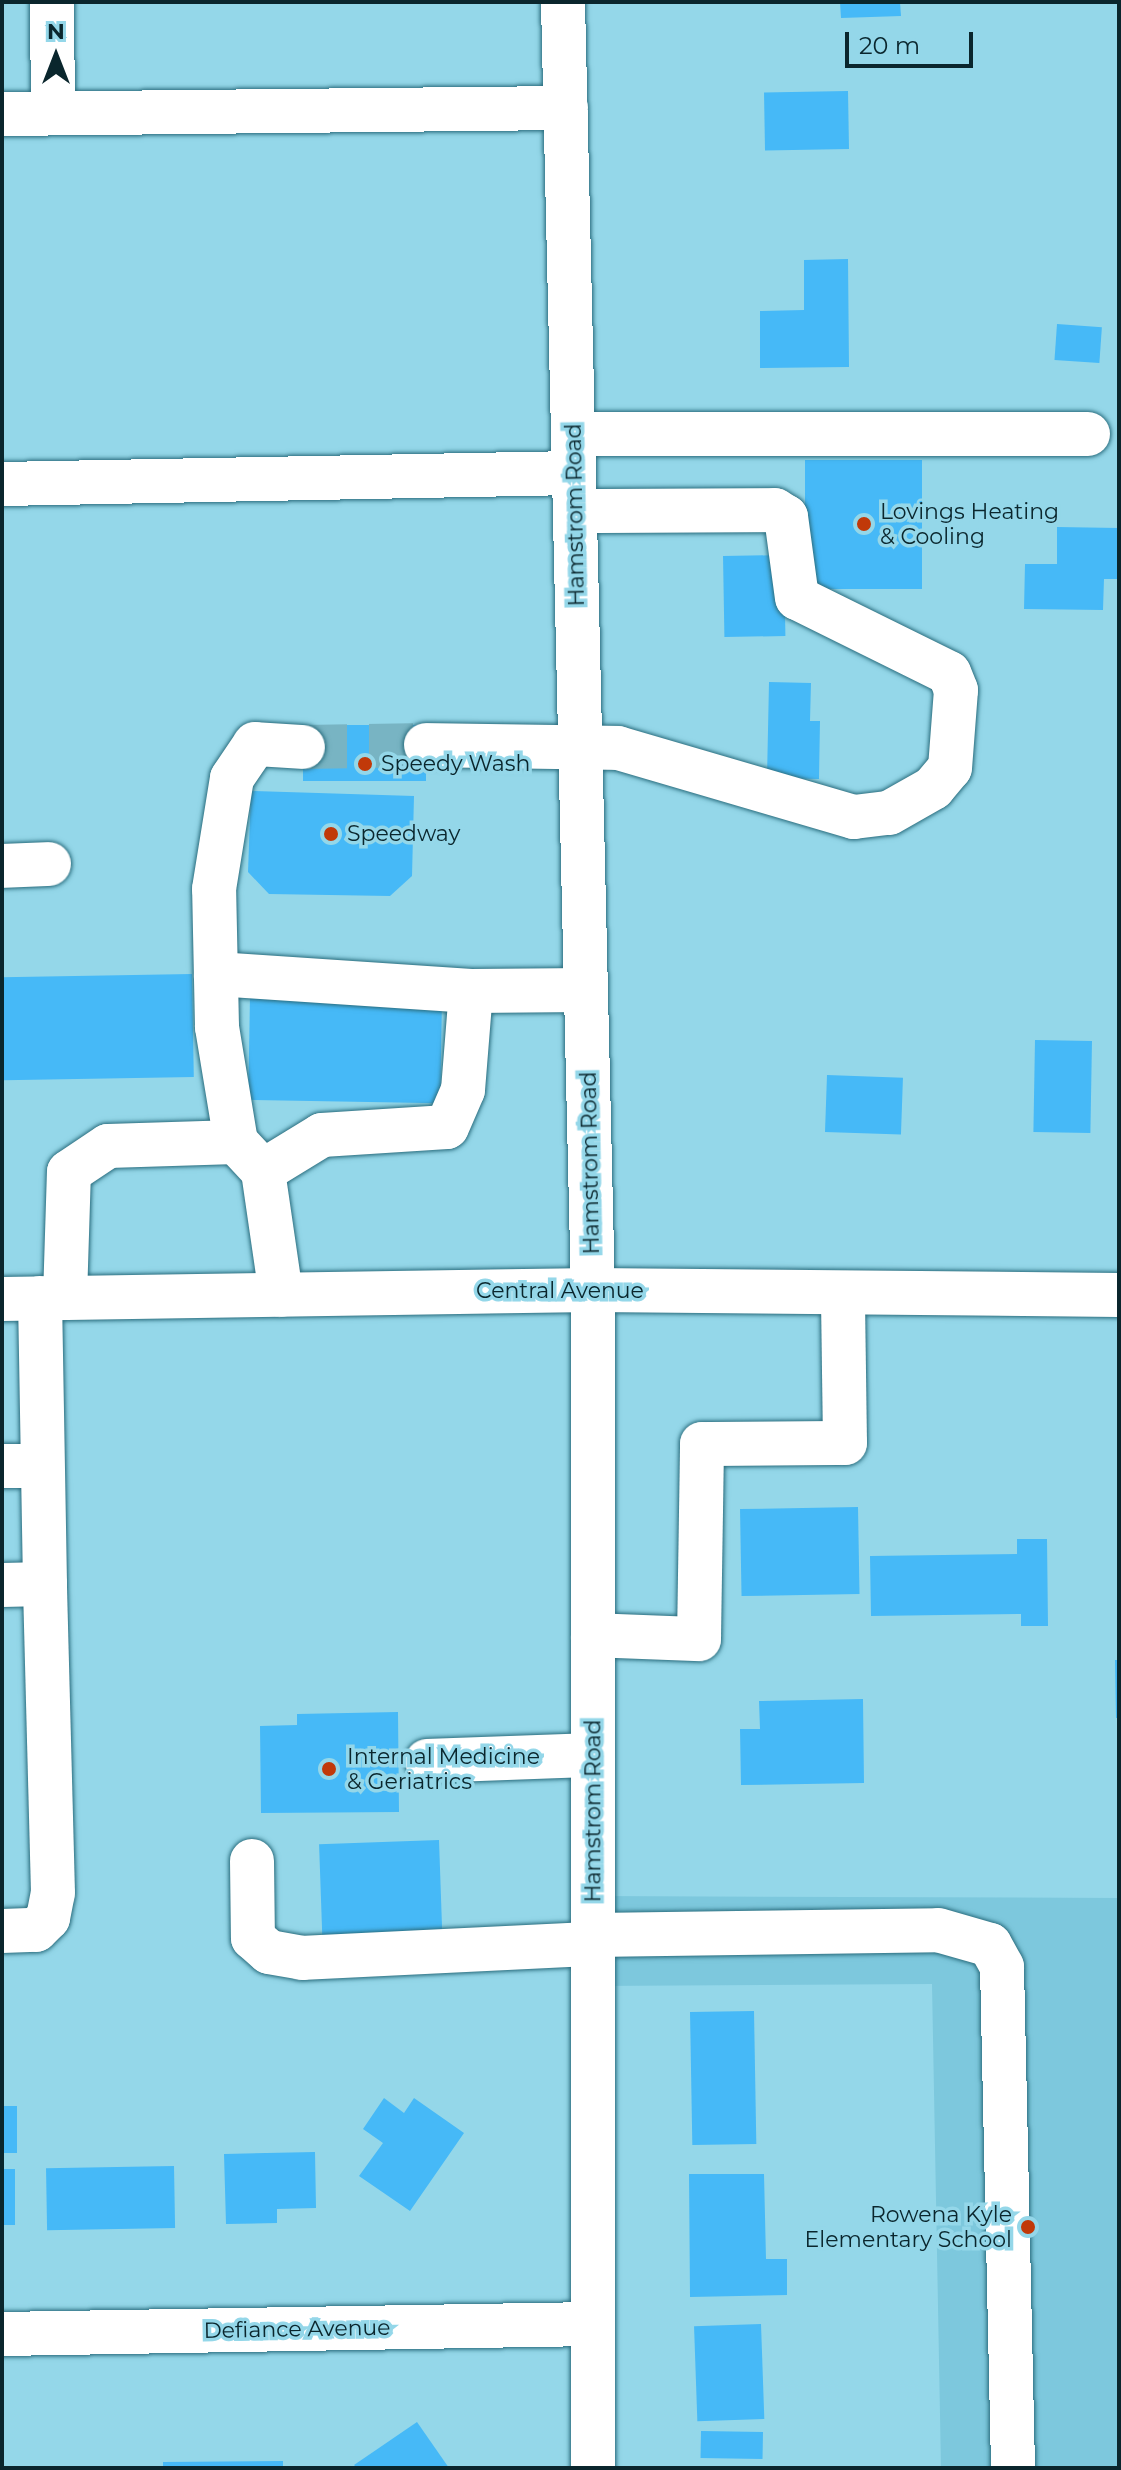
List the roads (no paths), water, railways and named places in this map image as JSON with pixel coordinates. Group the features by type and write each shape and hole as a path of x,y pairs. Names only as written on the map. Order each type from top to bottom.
{"street":[{"path":"52,2 53,113"},
{"name":"Hamstrom Road","path":"563,2 593,1290 593,2468"},
{"path":"2,114 566,108"},
{"path":"2,484 574,473 1088,434"},
{"path":"426,745 580,743 618,748 818,812 889,813 933,788 950,768 956,690 929,659 797,598 792,532 775,510 574,473"},
{"path":"281,1295 250,1157 216,974 214,889 232,778 255,744 303,747"},
{"path":"2,866 49,864"},
{"path":"216,974 471,991 586,990"},
{"path":"2,1931 36,1930 53,1893 45,1584 22,1466 35,1298 69,1172 108,1146 250,1157 322,1135 447,1127 463,1090 471,991"},
{"name":"Central Avenue","path":"35,1298 593,1290 1119,1295"},
{"path":"593,1635 699,1639 702,1444 845,1443 843,1293"},
{"path":"2,1585 45,1584"},
{"path":"427,1761 593,1755"},
{"path":"252,1861 253,1938 269,1952 302,1958 593,1939 938,1930 990,1945 1002,1967 1013,2468"},
{"name":"Defiance Avenue","path":"2,2334 593,2324"}],"tunnel":[{"path":"303,747 426,745"}],"place":[{"name":"Lovings Heating & Cooling","path":"864,524"},
{"name":"Speedy Wash","path":"365,764"},
{"name":"Speedway","path":"331,834"},
{"name":"Internal Medicine & Geriatrics","path":"329,1769"},
{"name":"Rowena Kyle Elementary School","path":"1028,2227"}]}
